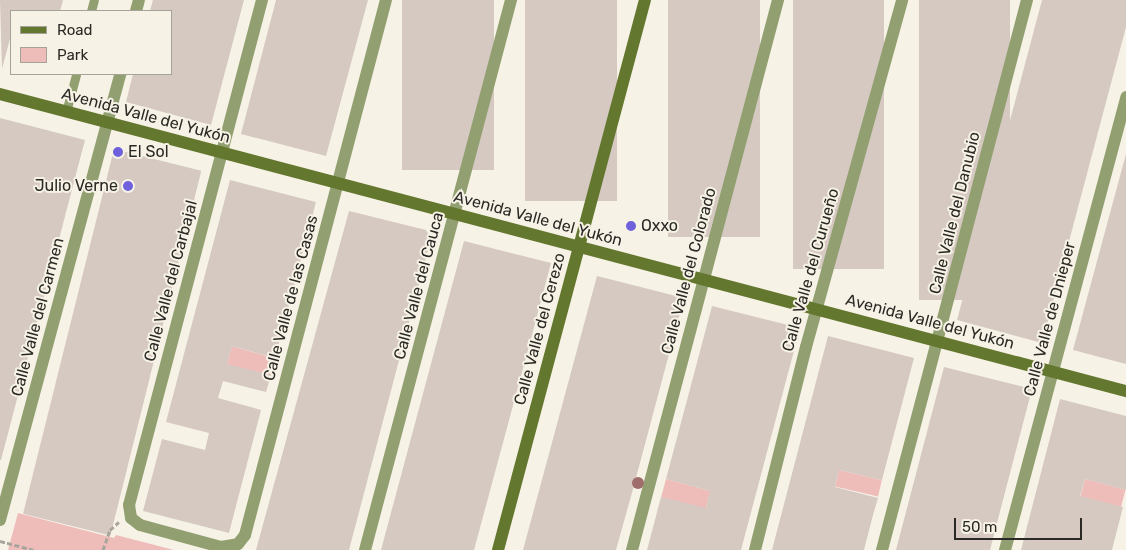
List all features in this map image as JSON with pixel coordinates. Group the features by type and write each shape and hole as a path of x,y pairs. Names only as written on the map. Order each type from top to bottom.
{"street":[{"name":"Calle Valle del Carbajal","path":"131,518 129,506 262,0"},
{"name":"Calle Valle de las Casas","path":"131,518 140,525 221,547 238,544 246,535 386,0"},
{"name":"Calle Valle del Cauca","path":"365,550 456,214 511,0"},
{"name":"Calle Valle del Cerezo","path":"498,550 645,0"},
{"name":"Calle Valle del Colorado","path":"632,550 778,0"},
{"name":"Calle Valle del Curueño","path":"754,550 902,0"},
{"name":"Calle Valle del Danubio","path":"882,550 939,341 1027,0"},
{"name":"Calle Valle del Carmen","path":"0,520 120,75"},
{"name":"Avenida Valle del Yukón","path":"0,94 1126,390"},
{"name":"Calle Valle de Dnieper","path":"1005,550 1126,97"}],"lane":[{"path":"66,112 76,75"}],"path":[{"path":"103,550 114,525 131,518"},
{"path":"0,541 34,550"}],"green space":[{"path":"232,346 275,358 270,377 227,364"},
{"path":"839,470 882,480 878,496 835,487"},
{"path":"666,479 710,491 706,509 661,497"},
{"path":"1085,479 1126,490 1121,507 1080,496"},
{"path":"18,513 114,538 116,535 174,550 8,550"}],"building":[{"path":"0,0 63,0 60,10 10,10 10,39 2,69"},
{"path":"153,0 244,0 211,125 126,102 133,75 172,75 172,10 150,10"},
{"path":"276,0 368,0 326,156 241,134"},
{"path":"402,0 494,0 494,170 402,170"},
{"path":"525,0 617,0 617,201 525,201"},
{"path":"668,0 760,0 760,237 668,237"},
{"path":"793,0 884,0 884,269 793,269"},
{"path":"919,0 1010,0 1010,300 919,300"},
{"path":"1042,0 1126,0 1126,27 1042,343 957,320"},
{"path":"0,118 85,140 1,460 0,460"},
{"path":"114,149 201,171 110,536 23,514"},
{"path":"1126,154 1126,364 1073,350"},
{"path":"230,180 316,202 275,358 232,346 227,364 271,375 266,392 223,381 218,398 261,410 229,533 143,511 162,439 205,450 209,433 166,422"},
{"path":"349,211 426,230 431,239 349,550 256,550"},
{"path":"464,241 551,263 528,350 474,550 381,550"},
{"path":"597,276 684,298 633,489 616,550 523,550"},
{"path":"712,306 800,328 741,550 647,550 661,497 706,508 710,491 666,479"},
{"path":"828,336 914,358 882,480 839,470 835,487 878,498 864,550 772,550"},
{"path":"944,367 1032,389 990,550 896,550"},
{"path":"1060,399 1126,416 1126,490 1085,479 1080,496 1123,507 1112,550 1021,550"}],"place":[{"name":"El Sol","path":"118,152"},
{"name":"Julio Verne","path":"128,186"},
{"name":"Oxxo","path":"631,226"}]}
